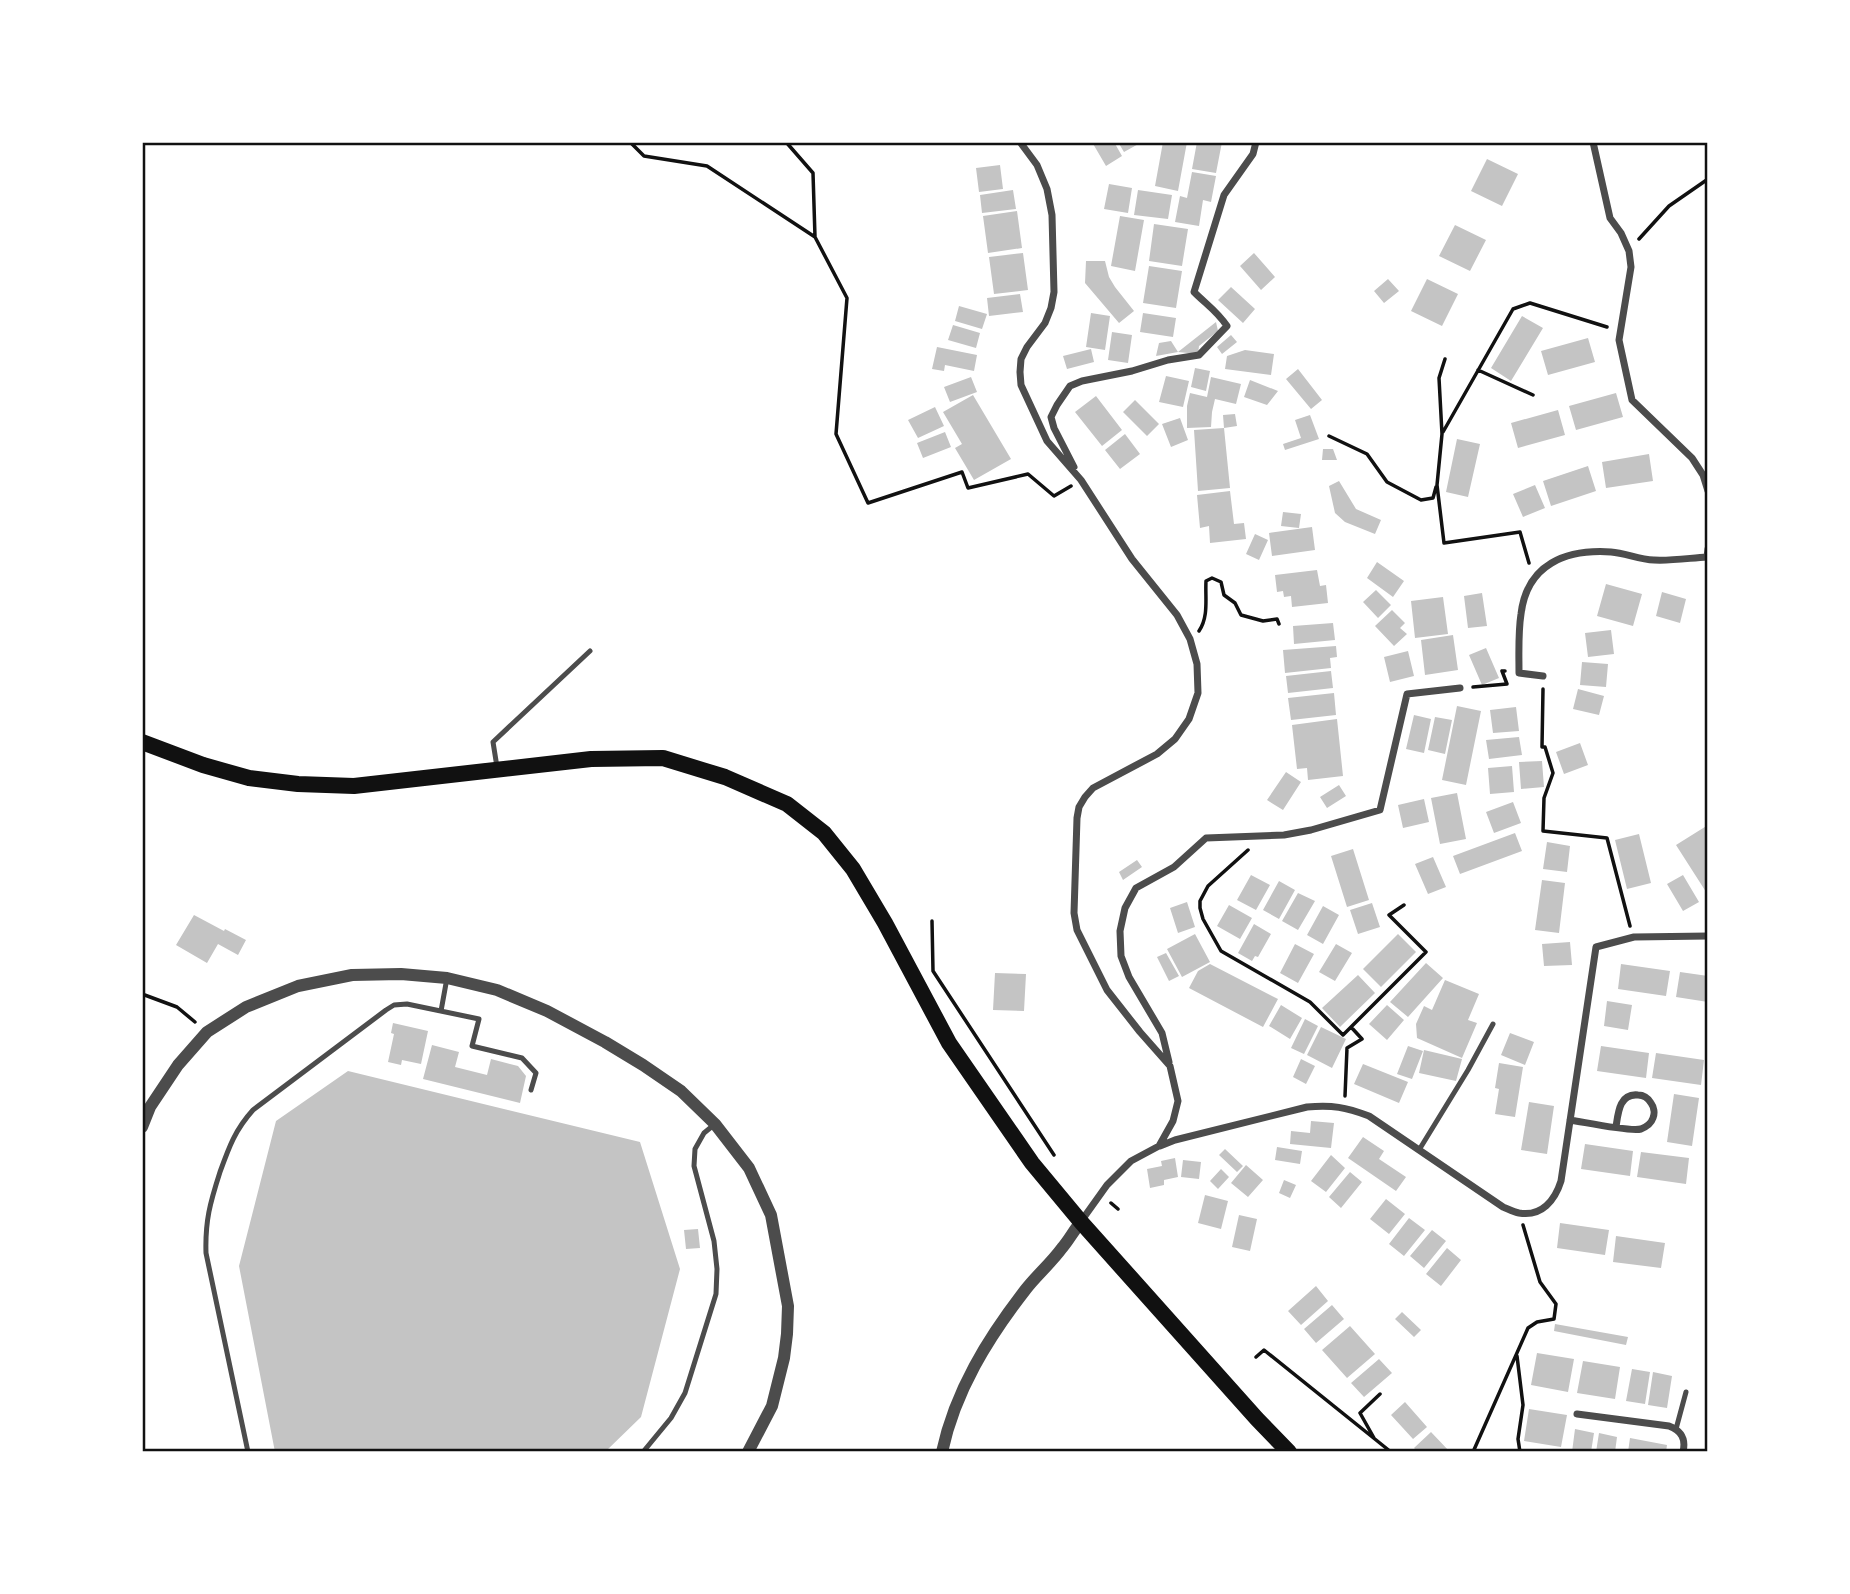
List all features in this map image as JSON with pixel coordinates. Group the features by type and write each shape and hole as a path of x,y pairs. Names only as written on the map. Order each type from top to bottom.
{"main road":[{"path":"142,742 203,765 249,778 298,785 354,786 591,759 663,758 724,777 788,804 824,833 853,869 949,1043 1031,1163 1289,1452"}],"street":[{"path":"1020,142 1037,165 1047,189 1052,215 1054,292 1045,323 1021,359 1021,385 1047,441 1081,480"},
{"path":"1170,1066 1107,990 1077,930 1074,913 1077,818 1084,797 1093,789 1157,754 1175,739 1189,719 1198,693 1197,664 1190,639 1177,615 1132,559 1081,480 1051,417 1070,386 1168,360 1199,355 1227,326 1218,312 1194,292 1224,195 1253,154 1256,142"},
{"path":"1593,142 1610,218 1629,251 1631,267 1619,340 1632,400 1692,458 1703,475 1708,491"},
{"path":"1543,676 1519,673 1521,611 1534,578 1546,566 1559,558 1577,553 1614,552 1652,560 1707,557 1708,549"},
{"path":"1159,1146 1173,1121 1178,1101 1162,1033 1129,977 1121,956 1120,931 1125,908 1136,888 1174,867 1206,838 1284,835 1380,810 1407,694 1460,688"},
{"path":"942,1452 960,1398 980,1355 1028,1287 1061,1249 1107,1185 1130,1161 1175,1140 1307,1107 1348,1108 1369,1116 1503,1207 1519,1213 1534,1212 1548,1206 1561,1181 1595,947 1633,937 1708,936"},
{"path":"142,1127 150,1107 178,1065 207,1032 246,1007 298,986 352,975 401,974 447,978 496,990 547,1011 605,1042 681,1091 715,1124 749,1168 771,1215 788,1306 787,1334 772,1406 748,1452"},
{"path":"1570,1120 1616,1127 1640,1129 1650,1123 1654,1112 1650,1101 1634,1094 1624,1099 1616,1127"},
{"path":"1577,1414 1669,1426 1681,1433 1684,1440 1683,1452"}],"lane":[{"path":"498,770 493,742 590,651"},
{"path":"440,1011 447,978"},
{"path":"248,1452 206,1253 205,1230 208,1207 240,1124 253,1110 394,1005 407,1004 479,1019 472,1046 522,1058 536,1073 531,1090"},
{"path":"1419,1150 1493,1024"},
{"path":"643,1452 671,1418 685,1393 716,1294 714,1241 694,1166 695,1149 704,1133 715,1124"},
{"path":"1676,1429 1686,1392"}],"path":[{"path":"630,142 644,156 707,166 816,237"},
{"path":"786,142 813,173 816,237 848,298 836,434 868,503 962,472 968,488 1028,474 1054,496 1081,480"},
{"path":"1629,251 1669,206 1708,179"},
{"path":"1442,434 1513,309 1530,303 1620,331"},
{"path":"1329,436 1367,454 1387,482 1421,500 1433,498 1437,485 1442,434 1439,378 1445,359"},
{"path":"1478,370 1533,396"},
{"path":"1437,485 1444,543 1520,532 1534,578"},
{"path":"1202,629 1207,605 1206,582 1212,578 1221,582 1224,595 1235,603 1241,615 1263,621 1277,619 1279,624"},
{"path":"1460,688 1507,684 1502,671 1519,673"},
{"path":"1543,676 1542,747 1545,747 1553,773 1544,798 1543,831 1607,838 1633,937"},
{"path":"1263,836 1208,886 1200,901 1203,919 1221,951 1310,1002 1343,1035 1426,952 1389,915 1404,905"},
{"path":"932,922 933,971 1054,1155"},
{"path":"142,993 177,1007 207,1032"},
{"path":"1348,1108 1345,1092 1347,1048 1362,1039 1351,1027"},
{"path":"1473,1452 1528,1328 1537,1322 1554,1319 1556,1304 1540,1282 1528,1244"},
{"path":"1256,1357 1264,1350 1391,1452"},
{"path":"1517,1354 1523,1405 1518,1439 1520,1452"},
{"path":"1375,1439 1360,1413 1380,1394"}],"building":[{"path":"1092,142 1114,142 1122,156 1106,166"},
{"path":"1118,142 1142,142 1124,152"},
{"path":"1163,142 1187,142 1178,191 1155,186"},
{"path":"1197,142 1222,142 1216,173 1192,169"},
{"path":"1487,159 1518,174 1502,206 1471,191"},
{"path":"1000,165 1003,189 979,192 976,168"},
{"path":"1192,172 1216,176 1211,202 1203,200 1199,226 1175,222 1180,196 1187,198"},
{"path":"1109,184 1132,188 1128,213 1104,209"},
{"path":"1013,190 1016,209 982,213 980,195"},
{"path":"1138,190 1172,195 1168,219 1134,215"},
{"path":"1017,211 1022,248 988,253 983,216"},
{"path":"1120,216 1144,220 1135,271 1111,266"},
{"path":"1154,224 1188,229 1182,266 1149,261"},
{"path":"1455,225 1486,240 1470,271 1439,256"},
{"path":"1023,253 1028,290 994,294 989,257"},
{"path":"1254,253 1275,277 1261,290 1240,266"},
{"path":"1086,261 1105,261 1109,277 1134,311 1119,323 1085,283"},
{"path":"1149,266 1182,271 1176,308 1143,303"},
{"path":"1388,279 1399,291 1384,303 1374,291"},
{"path":"1427,279 1458,294 1442,326 1411,311"},
{"path":"1231,287 1255,309 1243,323 1218,300"},
{"path":"1020,294 1023,312 989,316 987,298"},
{"path":"959,306 987,314 982,329 955,321"},
{"path":"1091,313 1110,316 1105,350 1086,347"},
{"path":"1143,313 1176,318 1173,337 1140,332"},
{"path":"1522,316 1543,328 1511,381 1491,368"},
{"path":"1216,322 1218,331 1199,346 1198,354 1178,352"},
{"path":"953,325 980,333 976,348 948,340"},
{"path":"1112,332 1132,335 1128,363 1108,360"},
{"path":"1231,335 1237,342 1222,354 1217,347"},
{"path":"1588,338 1595,362 1548,375 1541,351"},
{"path":"1171,341 1178,352 1156,356 1159,343"},
{"path":"937,347 977,355 974,371 945,365 944,371 932,369"},
{"path":"1091,349 1094,362 1067,369 1063,356"},
{"path":"1245,350 1274,354 1271,375 1225,369 1227,356"},
{"path":"1195,368 1210,371 1206,391 1191,387"},
{"path":"1298,369 1322,400 1311,409 1286,379"},
{"path":"1166,376 1189,381 1183,407 1159,402"},
{"path":"971,377 977,392 950,402 944,387"},
{"path":"1211,377 1241,384 1236,404 1215,399 1211,427 1187,428 1190,393 1207,397"},
{"path":"1250,380 1278,391 1267,405 1244,397"},
{"path":"1616,393 1623,417 1576,430 1569,406"},
{"path":"973,395 1011,459 974,480 955,448 962,444 943,412"},
{"path":"1096,396 1122,430 1102,446 1075,412"},
{"path":"1135,400 1159,424 1147,436 1123,412"},
{"path":"935,407 944,426 918,438 908,420"},
{"path":"1558,410 1565,435 1518,448 1511,423"},
{"path":"1235,414 1237,426 1224,428 1223,415"},
{"path":"1310,415 1319,439 1285,450 1283,444 1301,438 1295,420"},
{"path":"1180,418 1188,440 1171,447 1162,424"},
{"path":"1224,428 1230,488 1198,491 1194,430"},
{"path":"945,432 951,447 923,458 917,443"},
{"path":"1125,434 1140,454 1120,469 1105,450"},
{"path":"1457,439 1480,444 1468,497 1446,492"},
{"path":"1323,449 1333,449 1337,460 1322,460"},
{"path":"1649,454 1653,481 1606,488 1602,462"},
{"path":"1588,466 1596,491 1551,506 1543,481"},
{"path":"1339,481 1356,509 1381,520 1375,534 1345,522 1335,513 1329,486"},
{"path":"1535,485 1545,508 1523,517 1513,494"},
{"path":"1230,491 1234,524 1244,523 1246,539 1210,543 1209,526 1200,528 1197,495"},
{"path":"1283,512 1301,514 1299,528 1281,526"},
{"path":"1312,527 1315,550 1272,556 1269,533"},
{"path":"1255,534 1268,540 1259,560 1246,554"},
{"path":"1377,562 1404,581 1393,597 1367,578"},
{"path":"1317,570 1320,586 1326,585 1328,603 1292,607 1291,596 1284,597 1283,591 1277,592 1275,575"},
{"path":"1606,584 1642,594 1633,626 1597,616"},
{"path":"1376,590 1391,605 1378,618 1363,602"},
{"path":"1662,592 1686,599 1680,623 1656,616"},
{"path":"1482,593 1487,626 1468,628 1464,596"},
{"path":"1443,597 1448,634 1415,638 1411,601"},
{"path":"1392,610 1405,623 1400,628 1407,634 1394,646 1375,626"},
{"path":"1333,623 1335,640 1294,644 1293,626"},
{"path":"1611,630 1614,654 1588,657 1585,633"},
{"path":"1453,635 1458,670 1425,675 1421,640"},
{"path":"1336,646 1337,657 1330,658 1331,668 1285,673 1283,650"},
{"path":"1486,648 1499,678 1482,685 1469,655"},
{"path":"1408,651 1414,676 1390,682 1384,657"},
{"path":"1582,662 1608,664 1606,687 1580,685"},
{"path":"1331,671 1333,688 1288,693 1286,676"},
{"path":"1578,689 1604,696 1599,715 1573,709"},
{"path":"1334,693 1336,715 1291,720 1288,698"},
{"path":"1457,706 1481,711 1466,785 1442,780"},
{"path":"1516,707 1519,731 1493,733 1490,710"},
{"path":"1414,715 1431,719 1424,753 1406,749"},
{"path":"1435,717 1452,720 1445,754 1428,750"},
{"path":"1337,719 1343,776 1308,780 1307,768 1297,769 1292,725"},
{"path":"1519,737 1522,755 1489,759 1486,740"},
{"path":"1580,743 1588,765 1564,774 1556,752"},
{"path":"1542,761 1544,787 1521,789 1519,762"},
{"path":"1512,766 1514,792 1490,794 1488,768"},
{"path":"1286,772 1301,782 1283,810 1267,800"},
{"path":"1339,785 1346,796 1327,808 1320,797"},
{"path":"1457,793 1466,839 1440,844 1431,798"},
{"path":"1424,799 1429,822 1403,828 1398,805"},
{"path":"1513,802 1521,823 1494,833 1486,812"},
{"path":"1708,825 1708,895 1676,845"},
{"path":"1515,833 1522,851 1460,874 1453,856"},
{"path":"1639,834 1651,883 1627,889 1615,840"},
{"path":"1547,842 1570,846 1567,872 1543,869"},
{"path":"1353,849 1369,900 1347,907 1331,856"},
{"path":"1433,857 1446,887 1428,894 1415,864"},
{"path":"1137,860 1142,867 1123,880 1119,872"},
{"path":"1251,875 1270,885 1256,910 1237,900"},
{"path":"1683,875 1699,902 1683,911 1667,884"},
{"path":"1542,880 1565,883 1559,933 1535,930"},
{"path":"1279,881 1295,890 1279,919 1263,910"},
{"path":"1298,893 1315,901 1298,930 1282,921"},
{"path":"1187,902 1195,927 1178,933 1170,908"},
{"path":"1372,903 1380,927 1358,934 1350,910"},
{"path":"1229,905 1252,918 1240,939 1217,926"},
{"path":"1323,906 1339,915 1323,944 1307,935"},
{"path":"194,915 246,940 238,955 218,944 207,963 176,945"},
{"path":"1254,924 1271,934 1258,957 1255,956 1252,961 1238,953"},
{"path":"1195,934 1210,962 1182,977 1167,949"},
{"path":"1398,934 1416,952 1381,987 1363,969"},
{"path":"1570,942 1572,965 1544,966 1542,944"},
{"path":"1295,944 1314,954 1298,983 1280,973"},
{"path":"1336,944 1352,953 1335,981 1319,972"},
{"path":"1166,953 1179,976 1169,981 1157,957"},
{"path":"1426,963 1443,978 1408,1017 1390,1002"},
{"path":"1210,964 1278,999 1263,1027 1189,988 1198,971"},
{"path":"1621,964 1670,971 1666,996 1618,989"},
{"path":"1680,972 1708,976 1708,1002 1676,997"},
{"path":"995,973 1026,974 1024,1011 993,1010"},
{"path":"1358,975 1375,993 1340,1027 1322,1008"},
{"path":"1445,980 1479,994 1468,1020 1477,1023 1462,1058 1417,1038 1416,1024 1424,1006 1432,1010"},
{"path":"1607,1001 1632,1005 1628,1030 1604,1026"},
{"path":"1281,1005 1302,1018 1290,1039 1269,1026"},
{"path":"1387,1005 1404,1020 1387,1040 1369,1024"},
{"path":"1305,1019 1318,1026 1304,1054 1291,1048"},
{"path":"393,1023 428,1031 421,1064 402,1060 401,1065 388,1062 394,1034 391,1033"},
{"path":"1321,1027 1346,1039 1332,1068 1307,1055"},
{"path":"1510,1033 1534,1042 1525,1065 1501,1055"},
{"path":"432,1045 459,1052 455,1067 487,1075 491,1059 518,1066 526,1076 520,1103 423,1079"},
{"path":"1408,1046 1423,1051 1412,1079 1397,1074"},
{"path":"1601,1046 1649,1053 1646,1078 1597,1071"},
{"path":"1424,1050 1462,1059 1456,1081 1419,1073"},
{"path":"1656,1053 1704,1060 1701,1085 1652,1078"},
{"path":"1301,1059 1315,1066 1306,1084 1293,1077"},
{"path":"1499,1063 1523,1067 1515,1117 1495,1114"},
{"path":"1363,1064 1408,1082 1399,1103 1354,1084"},
{"path":"348,1071 640,1142 680,1269 641,1417 605,1452 275,1452 239,1266 276,1121"},
{"path":"1674,1094 1699,1098 1692,1146 1667,1142"},
{"path":"1529,1102 1554,1106 1547,1154 1521,1150"},
{"path":"1311,1121 1334,1123 1331,1148 1290,1144 1291,1131 1310,1133"},
{"path":"1363,1137 1384,1151 1379,1159 1406,1177 1396,1191 1348,1158"},
{"path":"1585,1144 1633,1151 1630,1176 1581,1169"},
{"path":"1277,1147 1302,1151 1300,1164 1275,1160"},
{"path":"1225,1149 1243,1166 1237,1172 1219,1155"},
{"path":"1641,1152 1689,1158 1686,1184 1637,1177"},
{"path":"1331,1155 1345,1168 1326,1192 1311,1181"},
{"path":"1175,1158 1178,1177 1164,1180 1164,1185 1150,1188 1147,1169 1162,1166 1161,1161"},
{"path":"1183,1160 1201,1162 1199,1179 1181,1177"},
{"path":"1246,1165 1263,1180 1248,1197 1231,1183"},
{"path":"1221,1169 1229,1177 1218,1189 1210,1181"},
{"path":"1350,1172 1362,1182 1341,1208 1329,1197"},
{"path":"1284,1180 1296,1185 1290,1198 1279,1193"},
{"path":"1205,1195 1228,1201 1221,1229 1198,1223"},
{"path":"1386,1199 1405,1214 1389,1234 1370,1219"},
{"path":"1239,1215 1257,1219 1250,1251 1232,1247"},
{"path":"1409,1218 1425,1230 1404,1256 1389,1244"},
{"path":"1560,1223 1609,1230 1605,1255 1557,1248"},
{"path":"698,1229 700,1248 686,1249 684,1230"},
{"path":"1432,1230 1446,1241 1424,1268 1410,1256"},
{"path":"1616,1236 1665,1243 1661,1268 1613,1262"},
{"path":"1447,1248 1461,1260 1441,1286 1426,1274"},
{"path":"1316,1286 1328,1301 1301,1325 1288,1311"},
{"path":"1332,1305 1344,1319 1316,1343 1304,1329"},
{"path":"1402,1312 1421,1330 1414,1337 1395,1319"},
{"path":"1555,1324 1628,1337 1626,1345 1554,1331"},
{"path":"1350,1326 1375,1354 1347,1378 1322,1350"},
{"path":"1537,1353 1574,1359 1568,1392 1531,1385"},
{"path":"1379,1359 1392,1373 1364,1397 1351,1383"},
{"path":"1583,1361 1620,1367 1615,1399 1577,1393"},
{"path":"1632,1369 1650,1372 1645,1404 1626,1401"},
{"path":"1653,1372 1672,1376 1667,1408 1648,1405"},
{"path":"1405,1402 1427,1427 1413,1439 1391,1415"},
{"path":"1529,1409 1567,1415 1561,1447 1524,1441"},
{"path":"1575,1429 1594,1433 1591,1452 1572,1452"},
{"path":"1431,1432 1450,1452 1418,1452 1414,1448"},
{"path":"1599,1433 1617,1437 1615,1452 1596,1452"},
{"path":"1630,1438 1667,1445 1666,1452 1628,1452"}]}
